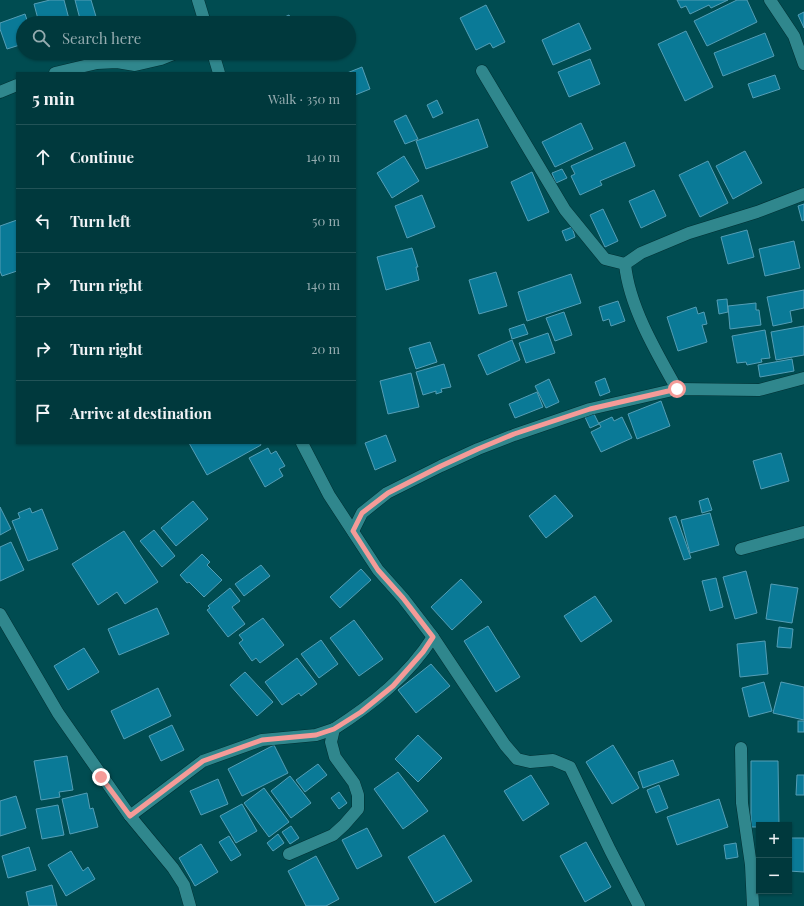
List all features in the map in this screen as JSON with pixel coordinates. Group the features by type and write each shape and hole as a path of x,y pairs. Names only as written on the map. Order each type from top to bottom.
{"street":[{"path":"198,0 203,16"},
{"path":"770,0 794,36 804,64"},
{"path":"59,72 97,63 117,62 136,65 157,60"},
{"path":"215,60 219,72"},
{"path":"482,71 565,210 605,260 625,264 641,254 689,233 758,212 804,194"},
{"path":"0,92 16,85"},
{"path":"625,264 626,278 653,347 677,389"},
{"path":"353,531 362,513 388,493 441,466 514,434 590,409 677,389 759,390 804,378"},
{"path":"303,444 329,495 378,570 403,598 433,637 505,745 517,760 530,762 553,760 570,767 639,906"},
{"path":"741,549 804,532"},
{"path":"0,614 58,713 101,777 130,816 173,868 184,885 190,906"},
{"path":"130,816 203,761 262,740 316,735 334,729 361,712 393,686 423,652 433,637"},
{"path":"289,854 333,835 358,809 358,795 354,783 335,757 330,742 334,729"},
{"path":"741,748 742,803 751,865 753,906"}],"building":[{"path":"50,0 64,0 68,16 37,16 34,4"},
{"path":"75,0 91,0 96,16 79,16"},
{"path":"677,0 728,0 711,8 709,5 690,14 686,6 681,8"},
{"path":"737,0 747,0 757,22 707,46 694,21"},
{"path":"486,5 505,42 493,48 490,43 476,50 460,18"},
{"path":"804,12 804,28 798,15"},
{"path":"16,17 16,46 7,49 0,29 0,23"},
{"path":"579,23 591,49 553,65 542,40"},
{"path":"686,31 713,87 685,101 658,44"},
{"path":"765,33 774,56 723,76 714,53"},
{"path":"590,59 600,84 569,97 558,72"},
{"path":"362,67 370,89 356,95 356,72 350,72"},
{"path":"775,75 780,89 753,98 748,84"},
{"path":"437,100 443,113 433,118 427,105"},
{"path":"406,115 418,139 405,144 394,121"},
{"path":"478,119 488,147 426,169 416,141"},
{"path":"581,123 593,149 555,167 542,142"},
{"path":"625,142 635,166 600,181 602,185 580,195 571,176 575,174 571,166"},
{"path":"745,151 762,183 733,199 716,166"},
{"path":"404,156 419,181 392,198 377,173"},
{"path":"708,161 728,203 700,217 679,175"},
{"path":"562,169 567,178 556,183 552,173"},
{"path":"532,172 549,212 528,221 511,182"},
{"path":"654,190 666,216 641,228 629,201"},
{"path":"422,195 435,227 407,238 395,206"},
{"path":"804,204 804,220 802,221 798,206"},
{"path":"603,209 618,241 605,247 590,215"},
{"path":"16,220 16,271 2,276 0,271 0,226"},
{"path":"572,227 575,237 566,241 562,231"},
{"path":"747,230 754,257 728,264 721,237"},
{"path":"794,241 800,268 765,276 759,249"},
{"path":"412,248 418,267 416,267 419,280 386,290 377,257"},
{"path":"496,272 507,306 479,314 469,280"},
{"path":"571,274 581,303 527,321 518,292"},
{"path":"804,290 804,308 790,311 792,322 773,326 767,297"},
{"path":"727,299 728,312 719,314 717,300"},
{"path":"618,301 625,321 611,326 609,319 603,321 599,307"},
{"path":"756,303 756,310 759,310 761,325 730,329 728,306"},
{"path":"696,307 698,314 704,312 707,324 702,325 707,342 678,351 667,317"},
{"path":"564,312 572,335 555,341 546,318"},
{"path":"524,324 528,334 512,339 509,329"},
{"path":"804,326 804,355 776,360 771,332"},
{"path":"765,330 770,358 761,359 762,362 747,365 746,362 737,363 732,336"},
{"path":"548,333 555,353 526,363 519,343"},
{"path":"512,340 520,360 487,375 478,355"},
{"path":"430,342 437,362 416,369 409,348"},
{"path":"792,359 794,371 760,377 758,365"},
{"path":"444,364 451,387 441,389 442,392 436,394 436,391 423,395 416,372"},
{"path":"411,373 419,407 388,414 380,381"},
{"path":"605,378 610,392 600,396 595,382"},
{"path":"549,379 559,402 546,408 535,386"},
{"path":"537,392 543,407 515,418 509,404"},
{"path":"661,401 670,426 637,439 628,414"},
{"path":"594,414 599,424 590,428 585,417"},
{"path":"612,417 614,421 622,417 632,438 601,452 591,432 601,427 599,423"},
{"path":"386,435 396,461 375,470 365,443"},
{"path":"190,444 260,444 261,445 207,475"},
{"path":"268,448 271,454 276,451 285,466 279,469 283,476 265,487 249,458"},
{"path":"781,453 789,481 761,489 753,461"},
{"path":"555,495 573,516 546,538 529,516"},
{"path":"708,498 712,510 702,513 699,501"},
{"path":"193,501 208,519 176,546 161,528"},
{"path":"0,507 11,529 0,535"},
{"path":"30,508 32,513 42,509 58,549 28,561 12,521 20,518 18,513"},
{"path":"710,513 719,545 690,553 681,520"},
{"path":"676,516 691,558 684,560 669,518"},
{"path":"154,530 175,556 162,567 140,541"},
{"path":"124,531 158,582 125,604 117,592 98,605 72,564"},
{"path":"11,542 24,570 0,581 0,547"},
{"path":"202,554 210,562 207,565 222,580 204,597 180,575"},
{"path":"261,565 270,576 244,596 235,584"},
{"path":"361,569 371,580 340,608 330,597"},
{"path":"746,571 757,613 735,619 723,577"},
{"path":"716,578 723,607 710,611 702,581"},
{"path":"461,579 482,602 452,630 431,607"},
{"path":"771,584 798,588 792,623 766,619"},
{"path":"230,588 240,601 232,607 245,624 228,637 207,610 210,608 208,606"},
{"path":"595,596 612,621 581,642 564,616"},
{"path":"157,608 169,634 119,655 108,629"},
{"path":"263,618 284,645 260,663 256,658 252,661 239,643 243,640 239,635"},
{"path":"354,620 383,659 359,676 330,638"},
{"path":"488,626 520,677 496,692 464,641"},
{"path":"779,627 793,629 791,648 777,647"},
{"path":"321,640 338,664 319,678 301,654"},
{"path":"765,641 768,674 740,677 737,644"},
{"path":"84,648 99,672 68,690 54,666"},
{"path":"297,658 317,684 301,696 299,693 282,705 265,682"},
{"path":"431,664 450,686 416,713 398,690"},
{"path":"245,672 273,702 257,716 230,685"},
{"path":"764,682 772,711 749,717 742,688"},
{"path":"781,682 804,687 804,720 773,713"},
{"path":"158,688 171,716 124,739 111,711"},
{"path":"798,721 804,721 804,732 798,732"},
{"path":"172,725 184,750 161,761 149,736"},
{"path":"418,735 442,758 418,782 395,759"},
{"path":"274,745 288,773 242,796 228,769"},
{"path":"613,745 639,788 612,804 586,762"},
{"path":"67,756 73,790 59,792 60,797 41,800 34,761"},
{"path":"673,760 679,775 643,788 638,772"},
{"path":"751,761 778,761 779,822 756,822 756,827 751,827"},
{"path":"318,764 327,775 305,792 296,780"},
{"path":"398,772 428,811 403,829 374,789"},
{"path":"531,775 549,804 523,821 504,791"},
{"path":"797,775 804,775 804,795 796,795"},
{"path":"290,776 311,803 291,818 271,791"},
{"path":"218,779 228,804 201,815 190,791"},
{"path":"659,785 668,808 656,813 647,790"},
{"path":"264,788 289,822 269,837 244,803"},
{"path":"339,792 347,803 339,809 331,798"},
{"path":"87,793 90,809 93,808 98,827 70,834 62,799"},
{"path":"16,796 26,828 0,836 0,801"},
{"path":"719,799 728,827 677,845 667,817"},
{"path":"242,804 257,831 236,843 220,816"},
{"path":"58,805 64,835 42,839 36,809"},
{"path":"291,826 299,838 290,844 282,832"},
{"path":"367,828 382,856 357,869 342,840"},
{"path":"278,834 284,843 273,851 267,843"},
{"path":"444,835 472,881 435,903 408,857"},
{"path":"229,836 241,855 231,861 219,842"},
{"path":"792,838 804,838 804,872 792,871"},
{"path":"586,842 611,887 585,902 560,856"},
{"path":"736,843 738,857 726,859 724,845"},
{"path":"201,844 218,872 195,886 179,858"},
{"path":"29,847 36,870 8,878 2,856"},
{"path":"71,851 83,871 88,867 95,879 66,896 48,865"},
{"path":"316,856 339,899 326,906 306,906 288,871"},
{"path":"52,885 57,906 29,906 26,892"}],"route":[{"path":"101,777 130,816 203,761 235,751 262,740 316,735 334,729 361,712 393,686 423,652 433,637 403,598 378,570 353,531 362,513 388,493 441,466 514,434 590,409 677,389"}]}
